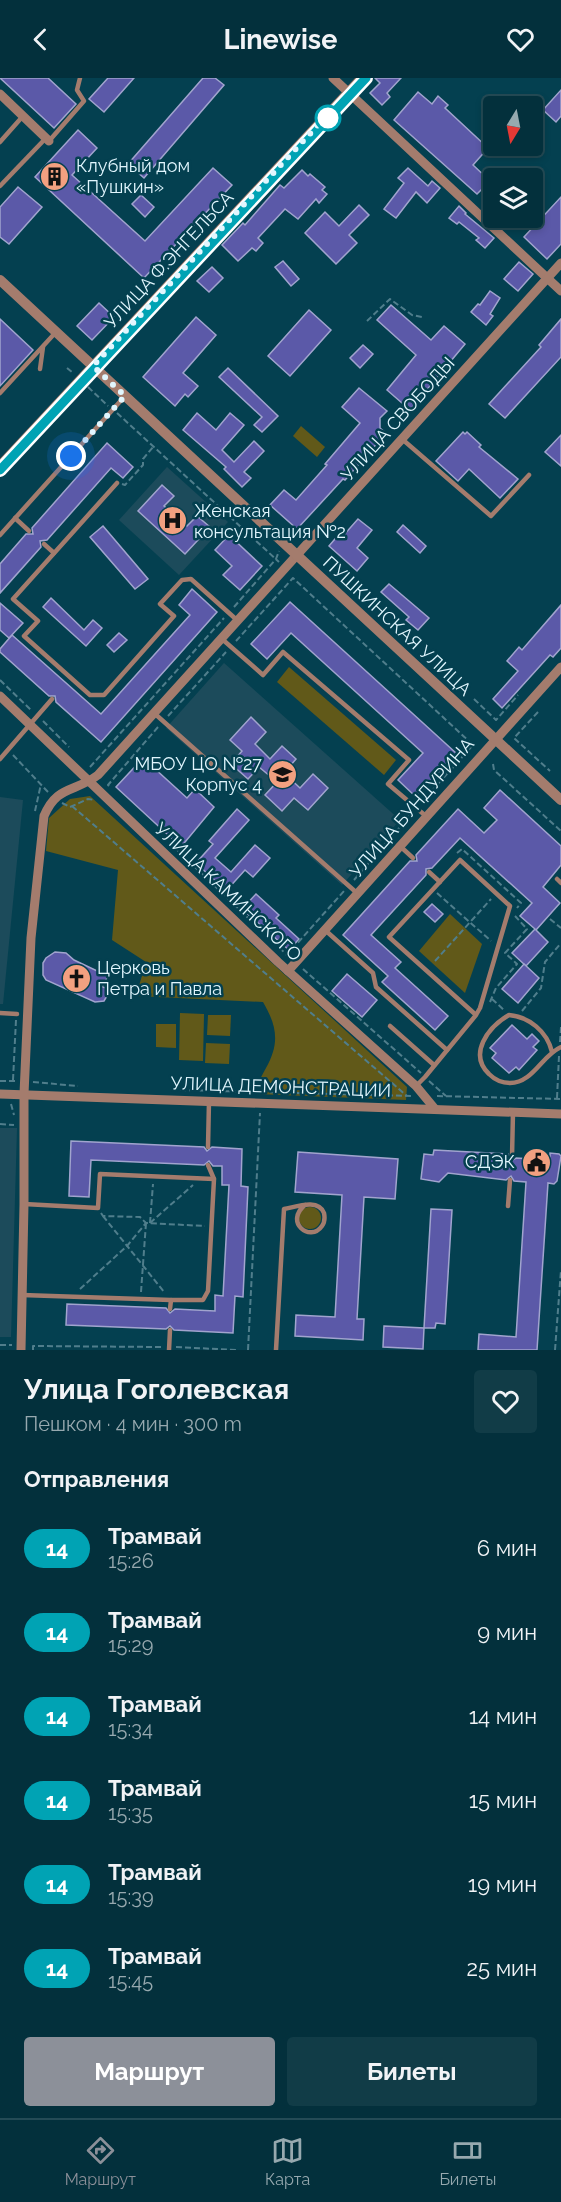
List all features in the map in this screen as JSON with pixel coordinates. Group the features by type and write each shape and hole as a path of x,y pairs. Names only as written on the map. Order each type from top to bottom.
{"street":[{"path":"333,78 561,291"},
{"name":"УЛИЦА Ф.ЭНГЕЛЬСА","path":"0,465 362,78"},
{"path":"0,94 47,140"},
{"name":"УЛИЦА СВОБОДЫ","path":"88,783 98,775 561,263"},
{"name":"ПУШКИНСКАЯ УЛИЦА","path":"0,280 561,800"},
{"name":"УЛИЦА БУНДУРИНА","path":"288,971 561,667"},
{"name":"УЛИЦА КАМИНСКОГО","path":"0,696 88,783 278,962 416,1086 435,1109"},
{"path":"17,1348 22,1295 24,1082 32,938 42,827 44,816 54,798 88,783"},
{"name":"УЛИЦА ДЕМОНСТРАЦИИ","path":"0,1095 24,1094 561,1114"}],"lane":[{"path":"0,186 84,101 77,90 80,78"},
{"path":"0,142 23,116"},
{"path":"0,393 56,332"},
{"path":"40,369 43,347"},
{"path":"0,535 125,396"},
{"path":"402,439 491,516 529,475"},
{"path":"117,483 13,599 38,621 24,636 90,695 104,695 174,616 160,604 182,580 191,579 238,621"},
{"path":"15,518 29,531"},
{"path":"44,544 54,553"},
{"path":"221,639 263,675 283,652 409,760 388,784 427,817"},
{"path":"67,684 71,678"},
{"path":"0,759 52,699"},
{"path":"154,713 358,894"},
{"path":"401,847 413,858"},
{"path":"416,1086 476,1015 480,1008 510,906 460,860 388,937 476,1015"},
{"path":"429,872 440,882"},
{"path":"325,930 373,973 376,987 447,1050"},
{"path":"0,1013 17,1014"},
{"path":"552,1052 542,1032 518,1016 509,1015 492,1028 479,1050 481,1067 491,1077 510,1083 523,1080 552,1052 561,1047"},
{"path":"390,1026 434,1065"},
{"path":"208,1147 210,1101"},
{"path":"512,1157 513,1112"},
{"path":"22,1295 203,1300 208,1291 214,1179 208,1166"},
{"path":"24,1204 98,1208 100,1173 214,1179"},
{"path":"508,1206 510,1180"},
{"path":"276,1350 284,1209 305,1205 313,1204 320,1207 324,1214 324,1223 320,1229 312,1233 298,1226 296,1218 298,1210 305,1205"},
{"path":"170,1309 171,1300"},
{"path":"169,1348 170,1330"}],"path":[{"path":"367,321 390,298 412,315 422,317"},
{"path":"67,368 286,568 293,578 473,745 287,955 278,962 268,976"},
{"path":"117,483 125,485 143,465 143,459 153,447"},
{"path":"90,767 276,559"},
{"path":"117,793 108,785 293,578"},
{"path":"474,699 495,720 518,694"},
{"path":"538,712 514,738 550,771"},
{"path":"8,750 54,798 71,807 407,1096"},
{"path":"493,764 494,770 561,831"},
{"path":"168,842 287,955 446,1096"},
{"path":"455,856 462,849 521,903 516,910 515,918 527,929 505,953"},
{"path":"435,961 502,886"},
{"path":"433,889 517,964 496,988 489,1006"},
{"path":"550,919 561,928"},
{"path":"518,1016 541,988 545,962 561,943"},
{"path":"492,999 509,1015"},
{"path":"557,1098 561,1027"},
{"path":"0,1081 80,1086"},
{"path":"181,1090 561,1099"},
{"path":"248,1350 261,1115"},
{"path":"0,1124 16,1125"},
{"path":"150,1224 153,1176"},
{"path":"150,1224 200,1178"},
{"path":"98,1208 171,1300"},
{"path":"103,1216 140,1217 150,1224 212,1227"},
{"path":"71,1297 127,1246 146,1223"},
{"path":"140,1299 146,1223"},
{"path":"555,1350 561,1270"},
{"path":"0,1345 17,1348"},
{"path":"33,1350 33,1346 236,1350"}],"shaded area":[{"path":"301,426 325,447 317,457 293,436"},
{"name":"Женская консультация №2","path":"167,467 228,522 179,575 119,520"},
{"name":"МБОУ ЦО №27 Корпус 4","path":"224,663 400,820 342,885 166,728"},
{"path":"289,667 396,760 384,775 277,682"},
{"path":"90,796 407,1087 406,1100 256,1094 275,1042 274,1027 263,1002 136,996 146,962 112,940 118,870 46,851 49,818 70,799"},
{"path":"0,797 23,800 3,1004 0,1004"},
{"path":"450,914 482,944 465,993 419,951"},
{"path":"180,1013 204,1014 203,1061 179,1060"},
{"path":"208,1015 231,1015 230,1036 207,1035"},
{"path":"156,1024 176,1024 176,1048 156,1047"},
{"path":"206,1043 230,1044 229,1064 205,1063"},
{"path":"0,1128 17,1128 11,1337 0,1337"},
{"path":"310,1207 318,1210 321,1218 318,1226 310,1229 302,1226 299,1218 302,1210"}],"building":[{"path":"0,78 48,78 76,104 54,128"},
{"path":"108,78 134,78 104,112 89,99"},
{"path":"203,78 215,78 224,85 144,178 128,164"},
{"path":"375,78 401,78 387,93 390,97 382,105 370,93 380,83"},
{"path":"561,90 561,116 556,122 543,110"},
{"path":"418,92 432,104 438,96 448,105 445,108 483,143 483,154 473,165 483,174 483,188 477,194 394,120"},
{"path":"78,130 97,148 72,175 145,241 213,168 232,185 144,278 35,177"},
{"path":"408,168 428,186 432,181 440,188 427,203 416,192 396,218 384,209 404,183 398,178"},
{"path":"302,170 325,187 322,190 327,194 319,203 316,199 298,219 285,209 258,238 263,243 256,251 252,248 238,261 222,245 243,223 245,225 280,185 284,188"},
{"path":"18,187 42,207 9,244 0,237 0,207"},
{"path":"141,195 154,207 145,217 132,204"},
{"path":"561,197 561,244 547,259 524,237 532,228 543,228 543,216"},
{"path":"359,205 369,215 349,235 357,243 336,264 305,233 325,212 339,226"},
{"path":"459,206 465,214 494,238 485,248 476,240 479,238 459,222 457,224 449,218"},
{"path":"283,261 299,279 291,286 275,267"},
{"path":"519,262 533,274 518,291 504,279"},
{"path":"212,267 223,278 209,292 197,281"},
{"path":"490,291 500,298 490,314 493,316 486,325 471,312 478,304 480,305"},
{"path":"99,303 114,317 92,340 77,326"},
{"path":"391,305 431,340 444,326 465,344 410,410 387,390 416,355 377,320"},
{"path":"309,310 331,330 290,376 268,356"},
{"path":"196,317 216,335 183,373 198,386 188,397 185,394 175,406 143,377"},
{"path":"0,319 33,350 0,386"},
{"path":"561,319 561,357 505,418 489,404 541,347 539,345"},
{"path":"363,345 373,354 360,368 350,358"},
{"path":"228,368 278,416 262,432 254,425 262,417 219,377"},
{"path":"359,388 387,411 380,418 380,428 386,433 345,480 343,479 297,529 270,505 284,490 296,500 360,423 342,407"},
{"path":"197,413 216,430 230,413 244,425 222,450 234,462 254,441 264,451 244,472 251,478 242,487 224,469 226,467 183,430"},
{"path":"463,432 465,434 467,432 481,445 479,447 518,479 500,498 469,469 458,481 436,461"},
{"path":"561,435 561,466 545,452"},
{"path":"107,443 133,467 123,478 111,468 47,540 40,541 41,547 0,593 0,564 26,534 33,534 32,528"},
{"path":"162,485 174,496 164,506 187,526 197,516 210,527 185,554 138,511"},
{"path":"358,519 372,530 357,548 368,558 357,571 329,546 340,533 343,536"},
{"path":"403,525 426,546 420,553 397,532"},
{"path":"103,526 148,579 135,589 90,537"},
{"path":"229,535 262,566 240,590 223,575 232,566 215,550"},
{"path":"389,584 429,618 418,630 406,620 409,617 381,592"},
{"path":"192,589 217,612 101,742 56,702 55,696 49,696 0,652 12,635 101,714 190,615 179,605"},
{"path":"51,598 84,630 93,620 102,628 86,646 43,607"},
{"path":"290,602 456,753 416,797 398,780 423,753 291,633 267,659 251,644"},
{"path":"0,603 23,623 9,638 0,630"},
{"path":"561,605 561,648 553,657 550,655 502,708 493,699 518,671 507,661 519,647 522,650"},
{"path":"119,633 127,640 114,652 107,645"},
{"name":"МБОУ ЦО №27 Корпус 4","path":"251,717 266,732 255,744 270,759 282,746 296,759 284,773 300,788 313,774 328,788 308,810 294,798 282,811 265,795 277,782 259,767 248,779 231,764 242,751 230,740"},
{"path":"143,758 187,798 195,789 214,807 181,847 116,787"},
{"path":"500,790 561,846 561,865 543,887 560,903 536,930 548,942 526,966 512,953 535,929 520,916 532,903 460,838 432,868 426,869 426,875 371,935 401,962 395,968 448,1016 435,1030 382,982 388,976 343,935 410,861 417,861 416,855 458,809 484,833 497,820 484,808"},
{"path":"237,809 249,820 215,858 231,872 255,845 270,858 253,877 245,870 226,891 196,863 213,844 209,841"},
{"path":"256,894 279,915 276,918 299,939 289,950 242,909"},
{"path":"432,904 443,914 435,922 424,912"},
{"name":"Церковь Петра и Павла","path":"55,952 66,953 74,960 108,976 102,987 111,989 104,1001 95,1002 46,980 43,975 43,963"},
{"path":"524,964 539,978 518,1003 502,989"},
{"path":"347,974 377,1000 362,1017 332,991"},
{"path":"512,1025 527,1039 532,1034 539,1041 533,1047 537,1050 519,1070 516,1067 509,1073 492,1058 496,1053 490,1048"},
{"path":"71,1141 204,1147 207,1151 212,1147 242,1149 241,1186 248,1187 243,1297 235,1296 233,1333 174,1330 170,1326 166,1329 66,1325 67,1304 166,1308 170,1313 175,1309 215,1311 215,1295 223,1296 229,1185 222,1185 222,1166 213,1166 209,1161 204,1165 91,1160 89,1197 69,1196"},
{"path":"434,1150 508,1154 511,1161 516,1158 533,1159 533,1155 550,1157 550,1153 561,1156 557,1181 554,1184 548,1183 537,1350 478,1350 479,1334 516,1337 526,1182 514,1181 511,1176 506,1180 448,1173 439,1182 421,1179 424,1154 433,1155"},
{"path":"298,1152 398,1159 395,1199 364,1197 357,1319 364,1319 363,1340 295,1336 296,1315 335,1317 342,1195 295,1192"},
{"path":"431,1209 452,1210 445,1324 436,1323 435,1328 424,1328"},
{"path":"384,1326 424,1328 423,1349 383,1347"}],"tram line":[{"path":"0,470 366,78"},
{"name":"14","path":"0,470 366,78"}],"place":[{"name":"Клубный дом «Пушкин»","path":"55,176"},
{"name":"Женская консультация №2","path":"173,521"},
{"name":"МБОУ ЦО №27 Корпус 4","path":"283,774"},
{"name":"Церковь Петра и Павла","path":"76,978"},
{"name":"СДЭК","path":"536,1162"}],"route":[{"path":"71,456 125,396 93,366 320,123 328,118"}]}
